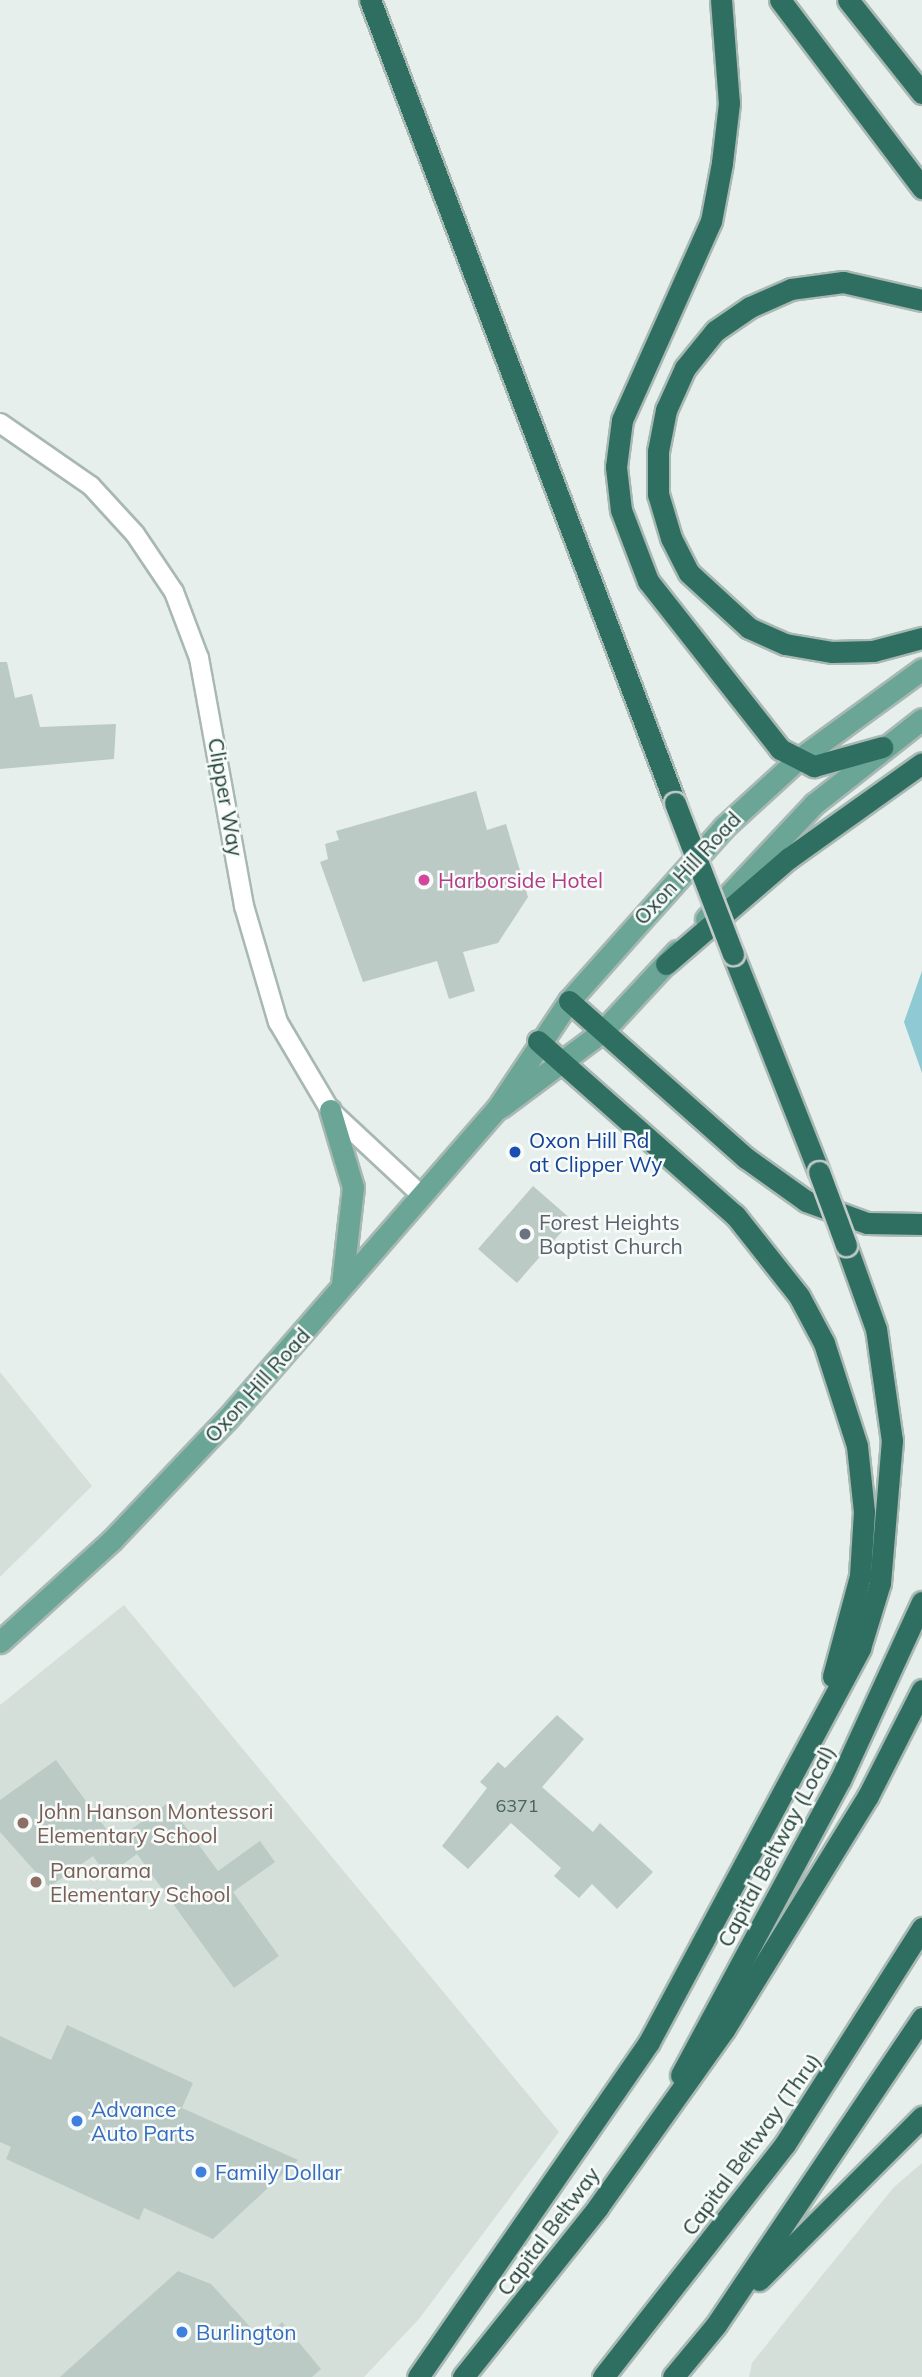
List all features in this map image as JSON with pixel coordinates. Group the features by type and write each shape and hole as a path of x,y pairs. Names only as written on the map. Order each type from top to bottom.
{"highway":[{"path":"370,0 846,1245 886,1378 890,1510 880,1583 860,1648 807,1755 649,2042 418,2377"},
{"path":"720,0 729,103 710,221 638,377 622,420 617,477 629,541 648,580 767,736 796,761 841,762 882,747"},
{"path":"780,0 922,188"},
{"path":"848,0 922,93"},
{"path":"922,300 844,282 791,289 750,307 715,331 685,368 666,410 658,462 658,495 689,573 748,628 785,644 832,652 873,651 922,638"},
{"path":"666,964 789,858 922,762"},
{"path":"569,1001 746,1158 806,1201 867,1223 922,1224"},
{"path":"538,1041 735,1215 799,1296 843,1390 858,1446 864,1512 860,1576 807,1755"},
{"name":"Capital Beltway (Local)","path":"667,2109 690,2053 840,1780 922,1602"},
{"path":"667,2109 823,1872 922,1690"},
{"name":"Capital Beltway (Thru)","path":"603,2377 785,2144 922,1928"},
{"path":"716,2325 922,2018"},
{"name":"Capital Beltway","path":"463,2377 667,2109"},
{"path":"673,2377 716,2325 922,2118"}],"main road":[{"name":"Oxon Hill Road","path":"0,1643 154,1497 339,1292 496,1110 538,1041 569,1001 724,827 796,761 922,669"},
{"name":"Oxon Hill Road","path":"496,1110 565,1065 603,1031 772,845 882,747 922,719"},
{"path":"330,1110 353,1187 351,1250 339,1292"}],"street":[{"name":"Clipper Way","path":"0,423 91,486 135,534 174,592 199,658 244,906 267,991 299,1062 330,1110 421,1195"}],"shaded area":[{"path":"0,1372 92,1486 0,1577"},
{"path":"124,1605 559,2132 419,2319 364,2377 0,2377 0,1705"},
{"path":"922,2163 922,2377 749,2377 752,2363 794,2310 894,2187"}],"water":[{"path":"922,971 922,1073 904,1022"}],"building":[{"path":"0,662 7,662 15,698 32,694 40,727 116,724 114,759 0,769"},
{"name":"Harborside Hotel","path":"476,791 487,830 506,824 528,897 498,943 463,952 475,991 449,999 437,961 363,982 320,862 328,859 325,844 339,840 336,831"},
{"name":"Forest Heights Baptist Church","path":"533,1186 572,1220 517,1283 478,1249"},
{"path":"557,1715 584,1739 542,1787 593,1832 600,1823 653,1872 617,1909 592,1884 579,1898 554,1876 561,1868 511,1823 468,1869 442,1846 487,1788 480,1782 498,1762 505,1768"},
{"path":"56,1760 115,1841 168,1803 218,1871 260,1841 275,1862 233,1892 279,1956 234,1988 137,1854 107,1876 93,1856 49,1887 0,1832 0,1800"},
{"path":"67,2025 193,2083 182,2108 298,2160 213,2239 144,2208 139,2220 6,2159 11,2147 0,2142 0,2036 51,2060"},
{"name":"Burlington","path":"178,2271 211,2284 263,2341 282,2322 321,2369 312,2377 60,2377"}],"place":[{"name":"Harborside Hotel","path":"424,880"},
{"name":"Oxon Hill Rd at Clipper Wy","path":"515,1152"},
{"name":"Forest Heights Baptist Church","path":"525,1234"},
{"name":"John Hanson Montessori Elementary School","path":"23,1823"},
{"name":"Panorama Elementary School","path":"36,1882"},
{"name":"Advance Auto Parts","path":"77,2121"},
{"name":"Family Dollar","path":"201,2172"},
{"name":"Burlington","path":"182,2332"}]}
